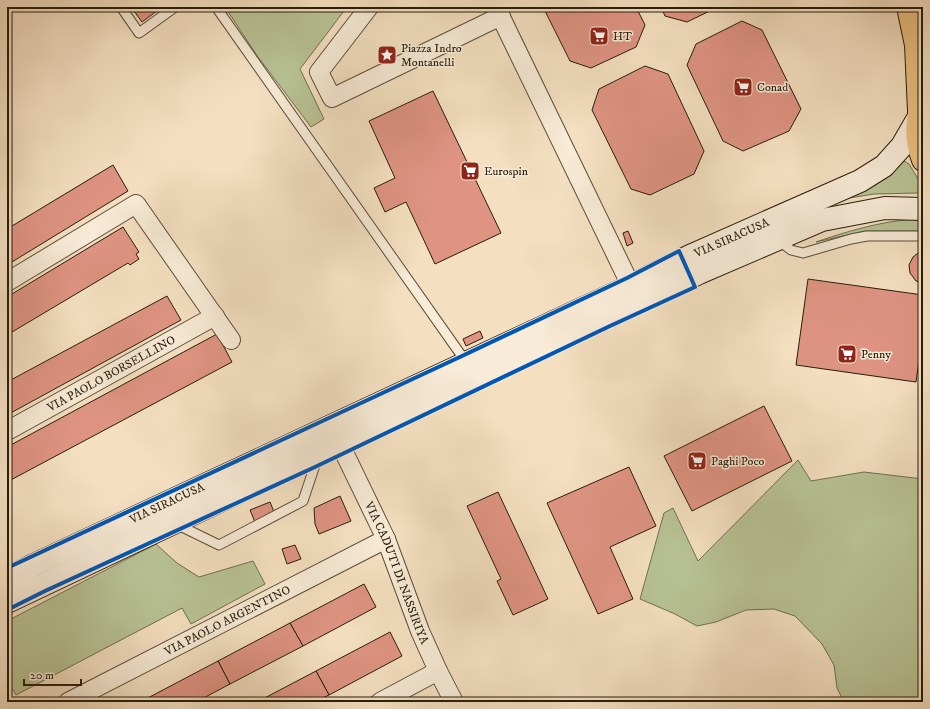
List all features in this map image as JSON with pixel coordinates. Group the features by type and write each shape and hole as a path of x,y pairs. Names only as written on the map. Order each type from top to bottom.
{"main road":[{"path":"908,7 916,45 920,111 919,149 923,160"},
{"name":"VIA SIRACUSA","path":"7,579 466,362 631,286 690,256 860,181 884,166 902,146 920,111"},
{"name":"VIA SIRACUSA","path":"7,602 42,584 174,523 699,273 777,239 822,220 847,214 885,208 923,209"}],"street":[{"path":"369,7 319,72 332,98 498,12 631,286"},
{"path":"7,282 136,204 231,340"},
{"name":"VIA PAOLO BORSELLINO","path":"7,431 215,316"},
{"name":"VIA CADUTI DI NASSIRIYA","path":"340,444 386,539 420,631 454,702"},
{"name":"VIA PAOLO ARGENTINO","path":"68,702 386,539"},
{"path":"380,702 438,671"}],"lane":[{"path":"121,7 139,33 175,7"},
{"path":"216,7 466,362"},
{"path":"777,239 791,250 803,253 851,239 867,236 923,236"},
{"path":"174,523 219,545 304,501 319,453"}],"green space":[{"path":"225,7 347,7 300,69 324,119 311,127 258,57"},
{"path":"902,160 909,164 923,187 919,193 874,194 843,199"},
{"path":"923,219 923,231 865,231 816,242 840,234 888,222"},
{"path":"798,460 811,481 864,472 923,479 923,702 844,702 837,688 834,665 822,644 795,616 774,609 746,610 716,622 697,626 675,614 640,599 664,513 673,508 698,561"},
{"path":"156,544 177,563 199,577 253,561 265,584 191,624 182,608 16,695 7,680 7,625 9,620"}],"building":[{"path":"131,7 162,7 142,22"},
{"name":"HT","path":"543,7 636,7 645,25 636,47 591,68 570,61"},
{"path":"661,7 718,7 687,22 665,16"},
{"name":"Conad","path":"742,21 762,30 801,109 789,131 743,151 723,141 687,65 696,44"},
{"path":"645,66 668,74 704,151 694,174 650,195 631,189 592,110 599,89"},
{"path":"433,91 501,233 435,264 406,202 385,212 374,188 395,178 369,121"},
{"path":"113,165 128,191 7,265 7,229"},
{"path":"123,227 139,252 136,254 139,259 130,265 128,263 7,335 7,297"},
{"path":"628,231 633,243 627,246 623,233"},
{"path":"922,250 923,283 916,281 910,273 909,265 913,257"},
{"path":"808,279 923,295 923,332 916,382 796,365"},
{"path":"167,296 181,320 7,415 7,382"},
{"path":"480,331 483,338 466,346 463,339"},
{"path":"217,334 232,362 7,482 7,447"},
{"path":"764,406 792,461 692,511 664,456"},
{"path":"629,467 656,526 610,547 633,599 598,614 547,503"},
{"path":"498,492 548,599 513,615 497,581 501,579 467,506"},
{"path":"340,496 351,521 319,534 315,524 314,508"},
{"path":"270,502 277,519 257,527 250,510"},
{"path":"295,545 301,559 287,564 282,549"},
{"path":"364,584 376,607 303,646 290,623"},
{"path":"290,623 303,646 230,684 218,661"},
{"path":"390,632 402,656 329,695 316,671"},
{"path":"218,661 230,684 196,702 145,702 144,700"},
{"path":"316,671 329,695 314,702 257,702"}],"cycle path":[{"path":"7,568 462,356 627,278 679,251 695,287 315,467 45,591 7,610"}],"place":[{"name":"HT","path":"599,36"},
{"name":"Piazza Indro Montanelli","path":"387,55"},
{"name":"Conad","path":"743,87"},
{"name":"Eurospin","path":"470,171"},
{"name":"Penny","path":"847,354"},
{"name":"Paghi Poco","path":"697,461"}]}
